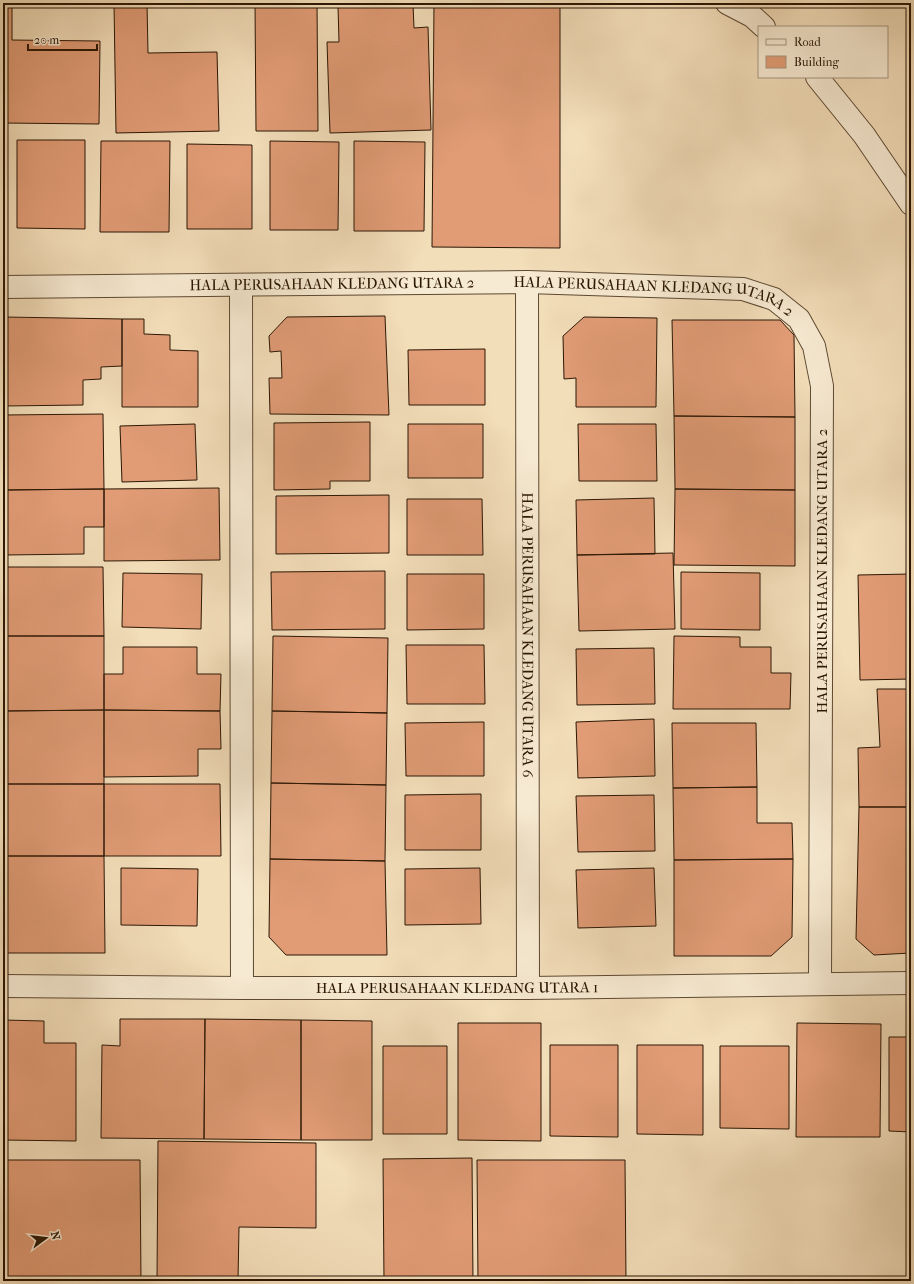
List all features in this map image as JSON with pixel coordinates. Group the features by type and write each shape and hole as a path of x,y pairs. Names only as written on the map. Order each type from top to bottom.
{"street":[{"path":"728,3 752,16 763,26"},
{"path":"818,78 864,135 911,204"},
{"name":"HALA PERUSAHAAN KLEDANG UTARA 2","path":"3,287 527,282 743,289 774,299 799,319 814,346 822,386 820,984"},
{"name":"HALA PERUSAHAAN KLEDANG UTARA 6","path":"527,282 528,988"},
{"path":"241,285 242,988"},
{"name":"HALA PERUSAHAAN KLEDANG UTARA 1","path":"3,986 528,988 911,983"}],"building":[{"path":"3,3 12,3 12,40 100,41 99,124 3,123"},
{"path":"114,3 147,3 148,53 217,52 219,131 116,133"},
{"path":"255,3 317,3 318,131 256,131"},
{"path":"434,3 560,3 560,248 432,247"},
{"path":"413,4 414,28 428,27 431,130 330,133 327,42 339,42 338,6"},
{"path":"17,140 85,140 85,229 17,228"},
{"path":"101,141 170,141 169,232 100,232"},
{"path":"270,141 339,142 338,230 270,230"},
{"path":"354,141 425,142 424,231 354,231"},
{"path":"187,144 252,145 252,229 187,229"},
{"path":"385,316 389,415 270,414 269,378 282,378 281,351 270,352 269,336 287,317"},
{"path":"5,317 122,319 122,366 101,367 101,379 83,380 83,405 4,406 3,319"},
{"path":"584,317 657,318 656,407 576,407 576,378 564,379 563,336"},
{"path":"122,319 144,319 144,334 170,335 170,350 198,351 198,407 122,407"},
{"path":"672,320 780,320 794,335 795,417 674,416"},
{"path":"485,349 485,405 409,405 408,350"},
{"path":"103,414 104,489 3,490 3,415"},
{"path":"674,416 795,417 795,490 675,489"},
{"path":"370,422 370,481 330,481 330,489 274,490 274,423"},
{"path":"195,424 197,480 122,482 120,426"},
{"path":"408,424 483,424 483,478 408,478"},
{"path":"578,424 656,424 657,481 579,481"},
{"path":"219,488 220,560 104,561 104,489"},
{"path":"104,489 104,527 84,527 84,554 6,555 5,528 3,528 3,490"},
{"path":"675,489 795,490 795,566 674,565"},
{"path":"389,495 389,553 276,554 276,496"},
{"path":"654,498 655,554 577,555 576,500"},
{"path":"407,499 482,499 483,555 407,555"},
{"path":"673,553 675,629 579,631 577,555"},
{"path":"3,567 103,567 104,636 3,636"},
{"path":"385,571 385,629 272,630 271,572"},
{"path":"681,572 760,573 760,630 681,629"},
{"path":"123,573 202,574 201,629 122,627"},
{"path":"407,574 484,574 484,629 407,630"},
{"path":"911,574 911,679 860,680 858,575"},
{"path":"3,636 104,636 104,710 3,711"},
{"path":"273,636 388,638 387,713 272,711"},
{"path":"674,636 740,637 740,647 771,647 771,673 791,673 790,709 673,709"},
{"path":"406,645 484,645 485,704 407,704"},
{"path":"123,647 197,647 197,674 221,674 220,711 104,710 104,674 123,674"},
{"path":"654,648 655,704 577,705 576,649"},
{"path":"877,689 911,689 911,807 859,807 858,748 880,747"},
{"path":"104,710 220,711 221,749 198,749 198,776 104,777"},
{"path":"104,710 104,784 3,784 3,711"},
{"path":"272,711 387,713 386,785 271,783"},
{"path":"654,719 655,776 578,778 576,722"},
{"path":"484,722 484,776 406,776 405,723"},
{"path":"672,723 756,723 757,787 673,788"},
{"path":"271,783 386,785 385,861 270,859"},
{"path":"3,784 104,784 104,856 3,856"},
{"path":"104,784 220,784 221,856 104,856"},
{"path":"757,787 757,823 792,823 793,859 674,860 673,788"},
{"path":"481,794 481,850 405,850 405,795"},
{"path":"654,795 655,851 578,852 576,796"},
{"path":"859,807 911,807 911,953 874,955 856,939"},
{"path":"3,856 104,856 105,953 7,953 7,925 3,925"},
{"path":"270,859 385,861 387,955 286,955 269,937"},
{"path":"793,859 792,937 771,956 674,956 674,860"},
{"path":"121,868 198,869 197,926 121,925"},
{"path":"480,868 481,924 405,925 405,869"},
{"path":"654,868 656,926 578,928 576,870"},
{"path":"120,1019 205,1019 204,1139 101,1138 102,1045 120,1046"},
{"path":"205,1019 301,1020 301,1140 204,1139"},
{"path":"3,1020 44,1021 44,1043 76,1043 76,1141 3,1140"},
{"path":"301,1020 372,1021 372,1140 301,1140"},
{"path":"458,1023 541,1023 541,1141 458,1140"},
{"path":"797,1023 881,1024 880,1137 796,1137"},
{"path":"889,1037 911,1037 911,1132 889,1131"},
{"path":"550,1045 618,1045 618,1137 550,1136"},
{"path":"637,1045 703,1045 703,1135 637,1134"},
{"path":"383,1046 447,1046 447,1134 383,1134"},
{"path":"720,1046 789,1046 789,1129 720,1128"},
{"path":"158,1141 316,1143 316,1228 239,1227 238,1281 157,1281"},
{"path":"472,1158 473,1281 384,1281 383,1159"},
{"path":"3,1160 140,1160 141,1281 3,1281"},
{"path":"477,1160 625,1160 626,1281 478,1281"}]}
